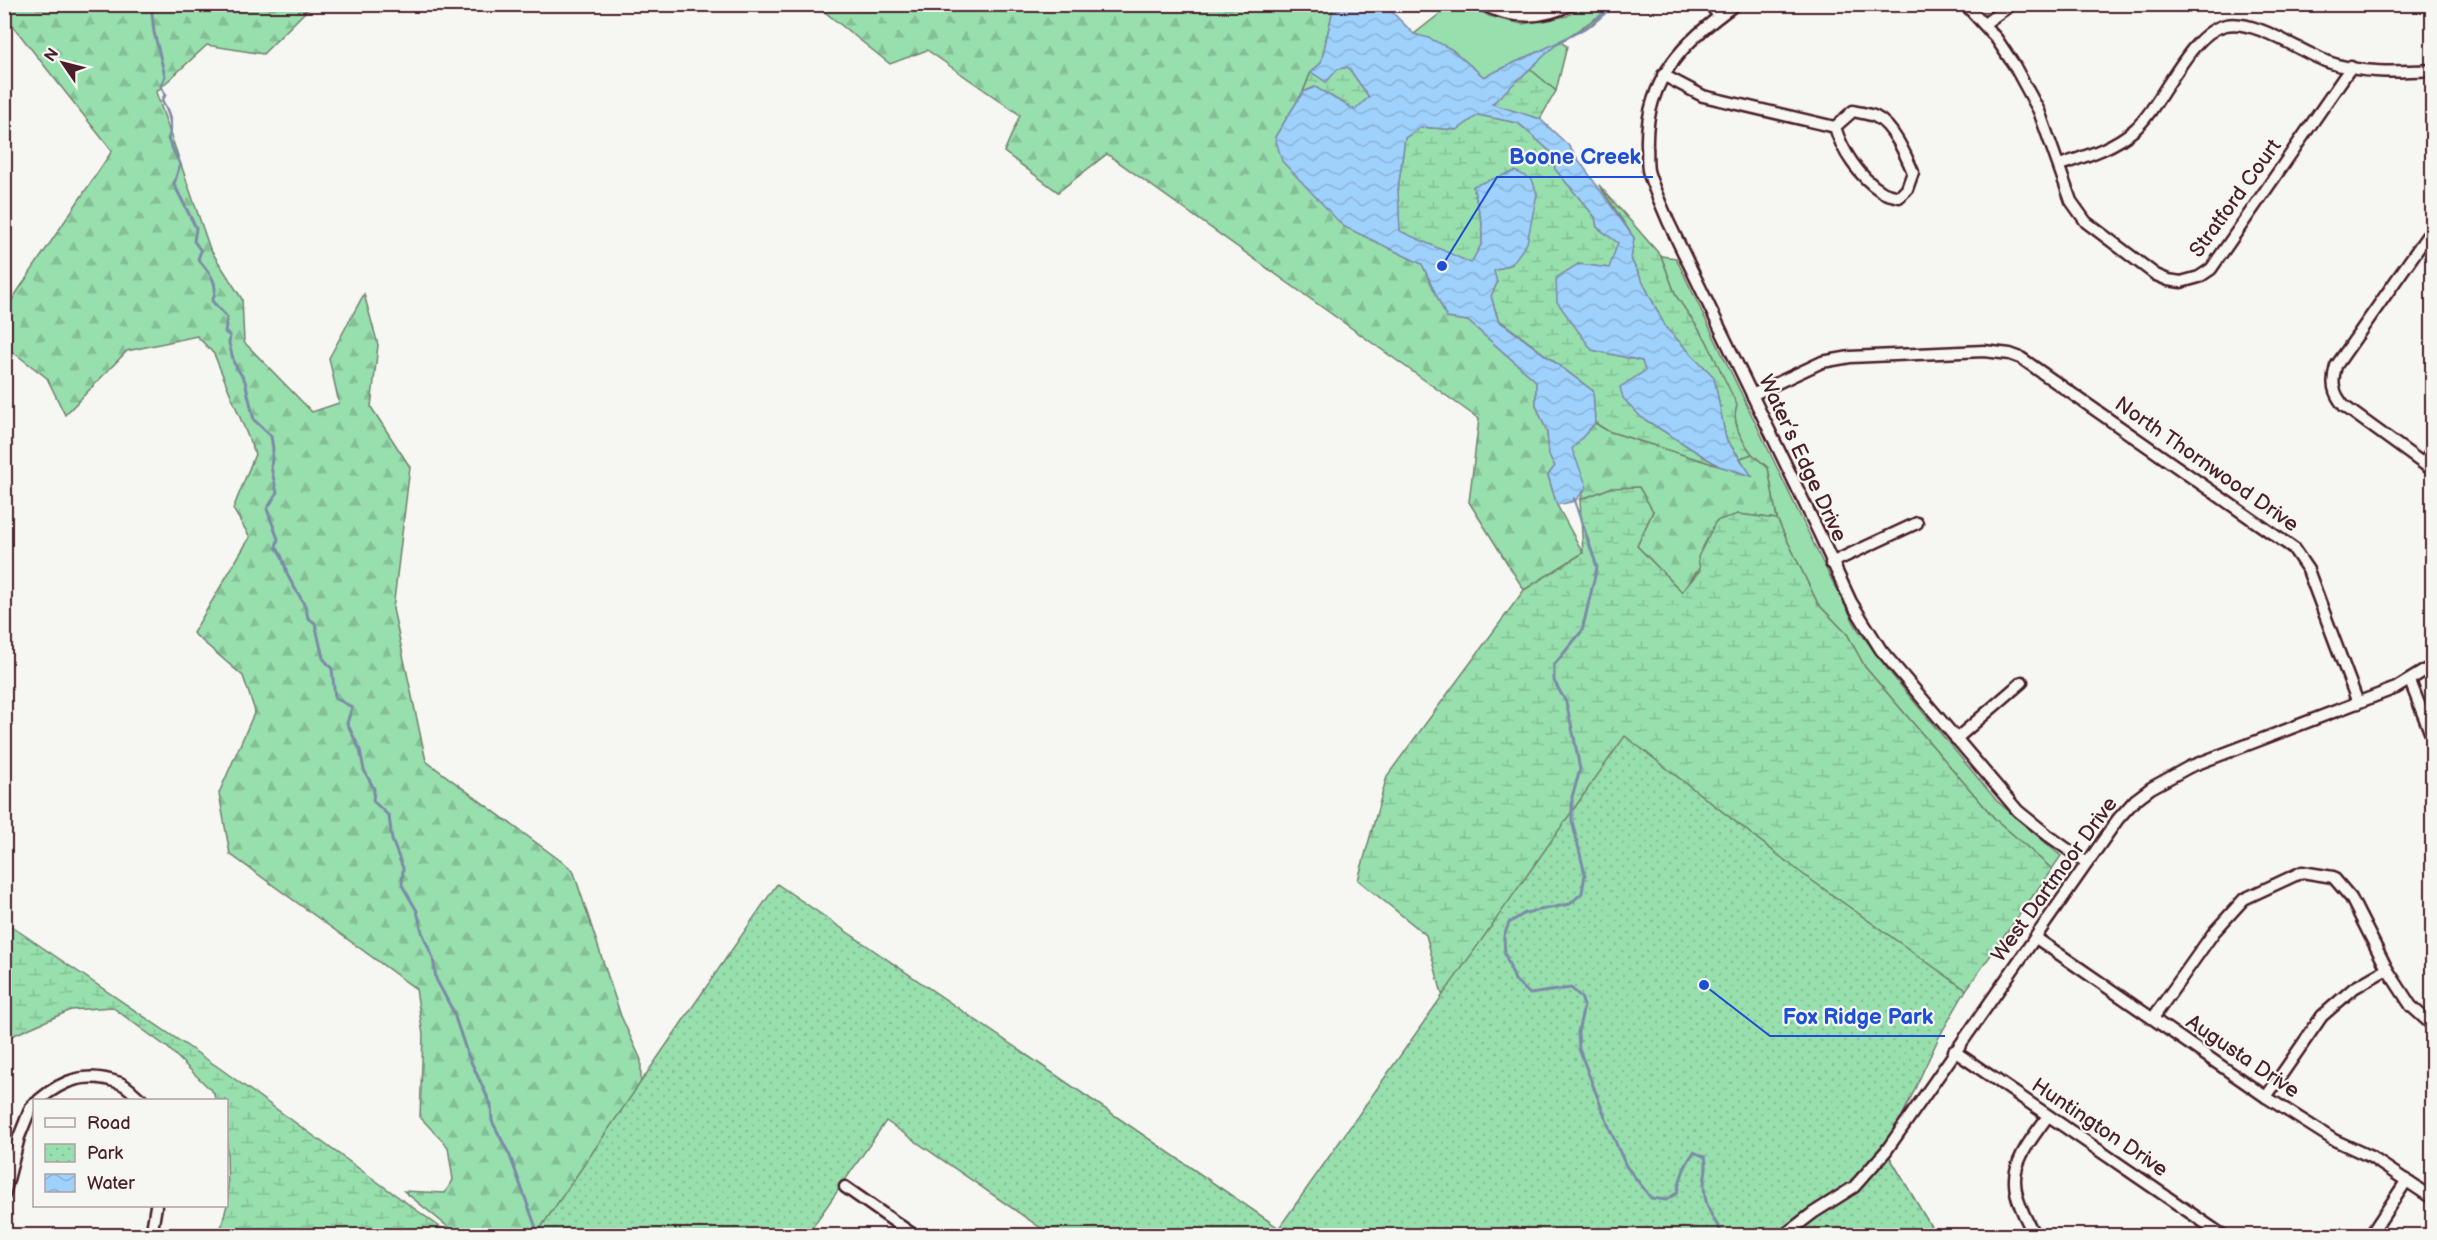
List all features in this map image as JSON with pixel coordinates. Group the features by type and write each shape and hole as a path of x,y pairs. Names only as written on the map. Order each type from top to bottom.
{"street":[{"path":"1482,4 1503,13 1523,16 1549,14 1571,4"},
{"path":"1710,4 1719,16"},
{"name":"Water’s Edge Drive","path":"1736,4 1695,35 1682,49 1663,75 1653,105 1647,133 1648,172 1668,221 1819,533 1831,563 1851,602 1881,650 2018,811 2087,863"},
{"name":"Stratford Court","path":"1965,4 1984,24 2014,65 2034,102 2060,165 2071,201 2086,222 2156,275 2181,282 2199,277 2211,269 2351,68"},
{"path":"1984,24 2012,4"},
{"path":"2060,165 2110,146 2135,129 2197,45 2216,28 2237,24 2259,31 2329,63 2351,68 2378,71 2433,70"},
{"path":"1663,75 1703,96 1835,128"},
{"path":"1853,111 1878,118 1894,135 1913,172 1907,189 1899,197 1882,193 1865,177 1841,147 1835,128 1853,111"},
{"path":"2433,229 2336,366 2333,386 2336,397 2344,406 2428,467 2433,450"},
{"name":"North Thornwood Drive","path":"1752,395 1822,362 1850,357 1984,351 2010,354 2021,358 2293,548 2308,570 2358,703"},
{"path":"1831,563 1917,523"},
{"name":"West Dartmoor Drive","path":"1783,1236 1854,1187 1886,1151 2118,819 2135,801 2169,777 2189,767 2358,703 2410,681 2433,666"},
{"path":"2410,681 2433,737"},
{"path":"1956,739 2022,682"},
{"path":"2153,1018 2214,932 2244,899 2302,872 2333,877 2351,898 2387,969 2411,1006 2433,1025"},
{"name":"Augusta Drive","path":"2036,938 2266,1097 2334,1140 2371,1157 2433,1198"},
{"path":"2266,1097 2322,1016 2354,988 2387,969"},
{"name":"Huntington Drive","path":"1954,1051 2224,1236"},
{"path":"41,1099 52,1089 82,1076 122,1083 140,1099"},
{"path":"4,1195 19,1137 33,1105"},
{"path":"2035,1236 2023,1214 2013,1176 2021,1152 2048,1116"},
{"path":"2370,1236 2408,1180"},
{"path":"845,1186 910,1234"},
{"path":"151,1236 156,1207"}],"green space":[{"path":"5,4 312,5 263,54 207,45 156,92 210,249 242,299 244,342 312,412 339,403 329,358 364,294 378,345 371,407 410,467 393,609 426,761 573,870 621,1016 641,1060 639,1235 458,1235 404,1191 445,1193 453,1180 448,1147 420,1117 423,1035 416,989 230,854 219,793 255,711 243,676 193,633 250,537 233,509 255,454 214,354 197,336 127,351 65,415 47,378 5,346 5,310 112,151 5,16"},
{"path":"816,5 1334,5 1321,63 1311,72 1303,92 1275,137 1343,226 1422,264 1447,318 1468,321 1536,381 1536,405 1547,432 1549,455 1555,466 1548,476 1557,505 1583,553 1524,590 1469,502 1479,419 1107,154 1058,192 1004,152 1020,115 927,50 890,64"},
{"path":"1451,5 1471,5 1489,16 1522,24 1567,16 1583,5 1616,5 1560,42 1567,46 1556,91 1530,69 1557,43 1484,77 1451,49 1414,34"},
{"path":"1348,67 1369,97 1355,110 1315,87 1303,92 1311,72 1326,81 1338,69"},
{"path":"1530,69 1556,91 1540,119 1491,104"},
{"path":"1478,115 1518,123 1552,153 1555,169 1595,217 1597,227 1618,243 1610,268 1578,264 1592,350 1642,361 1646,371 1641,417 1719,466 1608,431 1595,423 1593,391 1498,319 1491,296 1497,283 1493,271 1512,264 1473,186 1482,223 1482,243 1471,264 1399,231 1398,189 1405,138 1421,127 1457,130"},
{"path":"1599,185 1661,256 1676,296 1706,340 1737,405 1736,424 1752,454 1740,458 1726,439 1714,377 1666,328 1631,259 1634,238"},
{"path":"1661,256 1676,258 1822,561 1857,628 1892,675 1997,801 2061,856 2052,869 1995,819 1865,667 1847,634 1818,604 1777,519 1768,468 1752,454 1740,438 1734,414 1736,405 1706,340 1676,296"},
{"path":"1595,423 1608,431 1751,476 1740,458 1752,454 1768,468 1777,519 1738,514 1682,592 1637,546 1653,511 1610,488 1580,500 1586,487 1571,449"},
{"path":"1639,487 1653,511 1637,546 1682,592 1700,570 1698,557 1716,521 1738,514 1777,519 1818,604 1847,634 1865,667 1995,819 2052,869 1966,990 1804,875 1709,814 1886,1151 1936,1236 1636,1235 1442,994 1426,935 1358,880 1387,776 1524,590 1583,553 1580,500 1610,488"},
{"path":"1625,736 1804,875 1966,990 1939,1037 1886,1151 1936,1235 1051,1235 886,1121 807,1235 535,1236 777,884 1279,1228"},
{"path":"5,922 218,1067 451,1235 219,1235 228,1207 228,1099 215,1099 214,1093 168,1048 112,1007 71,1010 5,1039"}],"water":[{"path":"1334,5 1385,5 1414,34 1429,38 1451,49 1484,77 1559,42 1492,104 1540,119 1568,145 1634,238 1631,259 1666,328 1714,377 1726,439 1752,476 1719,466 1641,417 1623,398 1620,387 1645,371 1642,361 1592,350 1557,302 1556,278 1578,264 1609,268 1618,243 1597,227 1595,217 1555,169 1552,153 1518,123 1478,115 1457,130 1421,127 1405,138 1398,189 1400,231 1471,263 1482,243 1482,223 1473,186 1515,171 1532,179 1537,194 1527,243 1512,264 1494,271 1497,283 1491,296 1498,320 1593,391 1595,423 1572,449 1587,487 1575,501 1557,505 1548,475 1555,466 1549,455 1547,432 1536,405 1536,381 1468,321 1447,318 1422,264 1343,226 1282,161 1275,137 1303,92 1315,87 1355,110 1369,97 1348,67 1338,69 1326,82 1311,72 1321,63"}],"waterway":[{"path":"151,4 154,32 165,76 161,86 165,95 162,101 171,125 168,139 180,164 174,184 196,228 194,241 201,251 198,259 210,274 214,284 212,301 227,317 225,332 230,336 229,343 234,363 245,381 254,420 271,436 273,449 271,467 277,493 267,509 278,539 276,547 289,578 303,602 308,618 315,623 323,658 332,669 335,698 352,707 347,723 360,750 364,770 374,789 373,801 389,816 392,840 403,868 402,885 417,911 422,932 433,958 436,979 453,1011 467,1053 491,1105 492,1121 510,1156 539,1236"},
{"path":"1559,42 1592,24 1615,4"},
{"path":"1574,499 1597,567 1582,631 1554,665 1554,681 1566,702 1580,770 1572,797 1572,821 1585,874 1582,893 1570,904 1525,913 1509,923 1504,936 1505,954 1515,980 1530,994 1571,988 1581,997 1584,1006 1578,1032 1579,1049 1626,1166 1651,1198 1666,1200 1677,1193 1683,1172 1694,1152 1705,1157 1706,1200 1724,1236"}],"place":[{"name":"Boone Creek","path":"1442,266"},
{"name":"Fox Ridge Park","path":"1704,985"}]}
